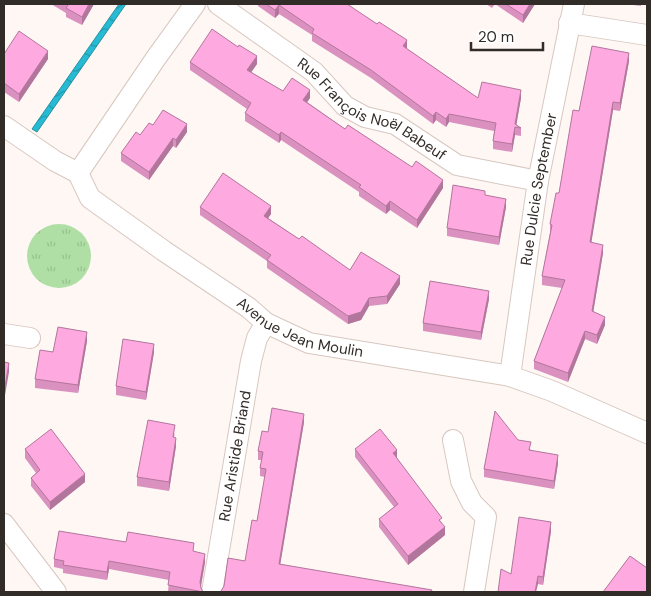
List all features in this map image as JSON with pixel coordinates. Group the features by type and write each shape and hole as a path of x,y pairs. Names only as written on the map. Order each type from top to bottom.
{"street":[{"path":"4,126 56,161 78,173 195,4"},
{"name":"Rue François Noël Babeuf","path":"218,4 314,72 345,106 365,117 395,124 457,165 538,181"},
{"path":"572,13 647,35"},
{"name":"Rue Dulcie September","path":"510,376 538,181 572,13"},
{"name":"Avenue Jean Moulin","path":"78,173 90,198 164,252 249,308 266,323 309,343 510,376 552,391 647,433"},
{"name":"Rue Aristide Briand","path":"212,592 251,361 257,338 266,323"},
{"path":"4,334 30,338"},
{"path":"453,440 461,481 472,503 486,518 474,592"},
{"path":"4,524 56,592"}],"green space":[{"path":"53,224 65,224 82,233 89,244 91,256 89,268 82,279 65,288 53,288 41,283 32,274 27,262 27,250 32,238 41,229"}],"water":[{"path":"119,4 126,4 37,132 32,129"}],"building":[{"path":"65,4 89,4 82,17 66,8 68,5"},
{"path":"266,4 347,4 377,24 379,22 407,40 403,46 478,98 482,82 521,90 515,124 521,128 515,127 512,144 493,141 496,123 449,114 446,119 436,112 433,116 371,70 312,33 314,29 279,5 275,10"},
{"path":"506,4 530,4 523,15"},
{"path":"212,29 238,47 239,45 257,56 247,70 283,91 292,78 310,90 303,100 345,129 348,125 412,167 416,161 443,180 417,220 390,201 386,206 359,187 361,185 281,132 279,135 245,113 251,103 190,62"},
{"path":"19,31 48,51 19,94 4,83 4,54"},
{"path":"592,46 629,53 620,103 613,102 590,242 603,245 592,311 605,317 597,335 585,331 568,373 534,361 565,280 542,276 552,225 550,224 556,193 559,193 573,110 579,111"},
{"path":"163,110 187,124 176,140 173,138 149,172 121,153 136,132 140,135 149,123 153,125"},
{"path":"223,173 271,206 264,216 299,239 302,236 350,270 361,252 400,276 387,296 369,298 361,312 348,316 267,260 271,255 200,207"},
{"path":"453,185 485,191 485,195 506,199 499,237 447,228"},
{"path":"430,281 489,291 481,332 423,323"},
{"path":"58,327 87,332 78,385 35,379 40,350 53,352"},
{"path":"123,339 154,344 146,392 116,386"},
{"path":"4,362 9,363 4,392"},
{"path":"272,408 304,414 279,564 432,590 431,592 220,592 224,586 228,558 245,561 252,520 257,521 266,469 260,468 263,452 258,451 262,431 268,432"},
{"path":"495,411 518,440 531,442 529,450 558,455 554,481 484,469"},
{"path":"148,420 175,425 173,437 176,438 169,482 137,477"},
{"path":"51,429 85,474 50,502 31,478 40,470 25,449"},
{"path":"380,429 397,450 393,453 442,518 439,520 445,527 408,556 379,519 398,504 355,449"},
{"path":"519,517 551,522 543,577 538,576 535,592 498,592 501,569 511,574"},
{"path":"59,531 126,542 128,532 194,543 193,551 205,554 200,582 203,592 168,585 170,572 109,561 107,572 63,565 64,561 54,559"},
{"path":"630,556 647,568 647,592 603,592"}]}
